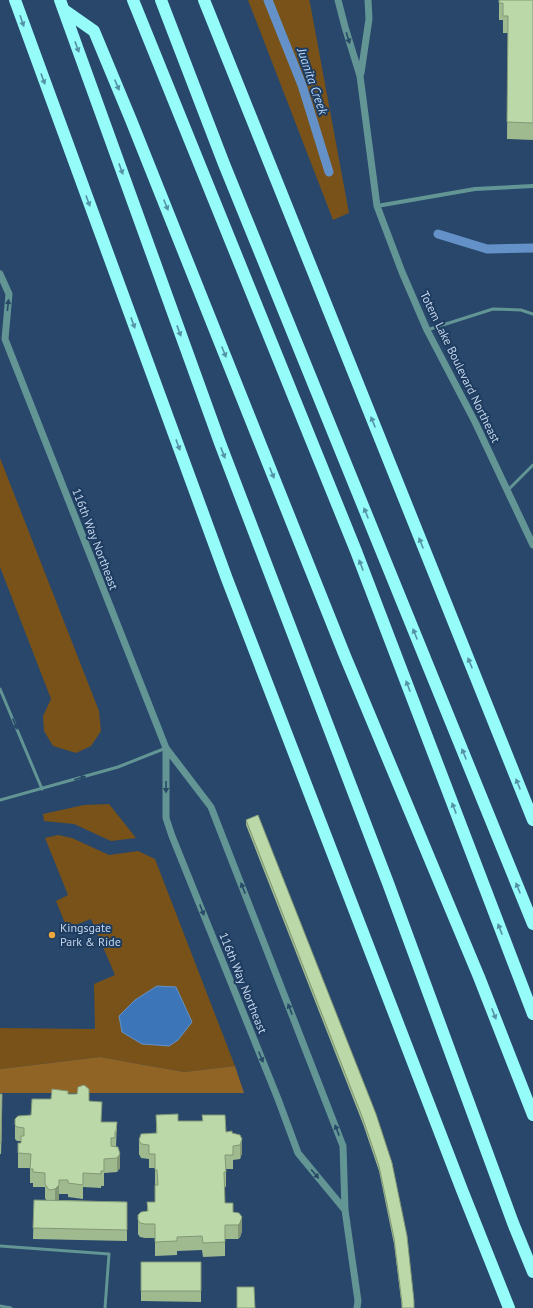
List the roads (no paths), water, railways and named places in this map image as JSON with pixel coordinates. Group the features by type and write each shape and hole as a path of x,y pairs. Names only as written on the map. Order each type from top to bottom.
{"highway":[{"path":"15,0 227,579 510,1308"},
{"path":"133,0 356,551 533,1014"},
{"path":"161,0 224,164 533,924"},
{"path":"204,0 533,820"},
{"path":"62,5 94,31 345,656 480,977 533,1115"},
{"path":"62,5 220,443 388,883 513,1223 533,1272"}],"street":[{"name":"Totem Lake Boulevard Northeast","path":"338,0 360,76 378,206 402,272 426,330 475,422 533,545"},
{"name":"Totem Lake Boulevard Northeast","path":"360,76 369,19 368,0"},
{"path":"378,206 475,189 533,186"},
{"name":"116th Way Northeast","path":"0,274 9,294 2,338 166,748 211,807 343,1146 345,1210 358,1301 357,1308"},
{"name":"116th Way Northeast","path":"166,748 166,818 172,836 278,1099 298,1153 345,1210"}],"lane":[{"path":"426,330 493,309 521,310 533,314"},
{"path":"507,491 533,466"},
{"path":"0,689 42,789"},
{"path":"0,800 118,767 166,748"},
{"path":"0,1246 109,1254 105,1308"},
{"path":"0,1306 11,1308"}],"water":[{"path":"157,986 176,987 192,1022 178,1040 169,1046 142,1044 122,1032 119,1016 135,1000"}],"waterway":[{"name":"Juanita Creek","path":"268,0 302,85 329,172"},
{"name":"Juanita Creek","path":"438,234 487,249 533,248"}],"place":[{"name":"Kingsgate Park & Ride","path":"52,935"}]}
